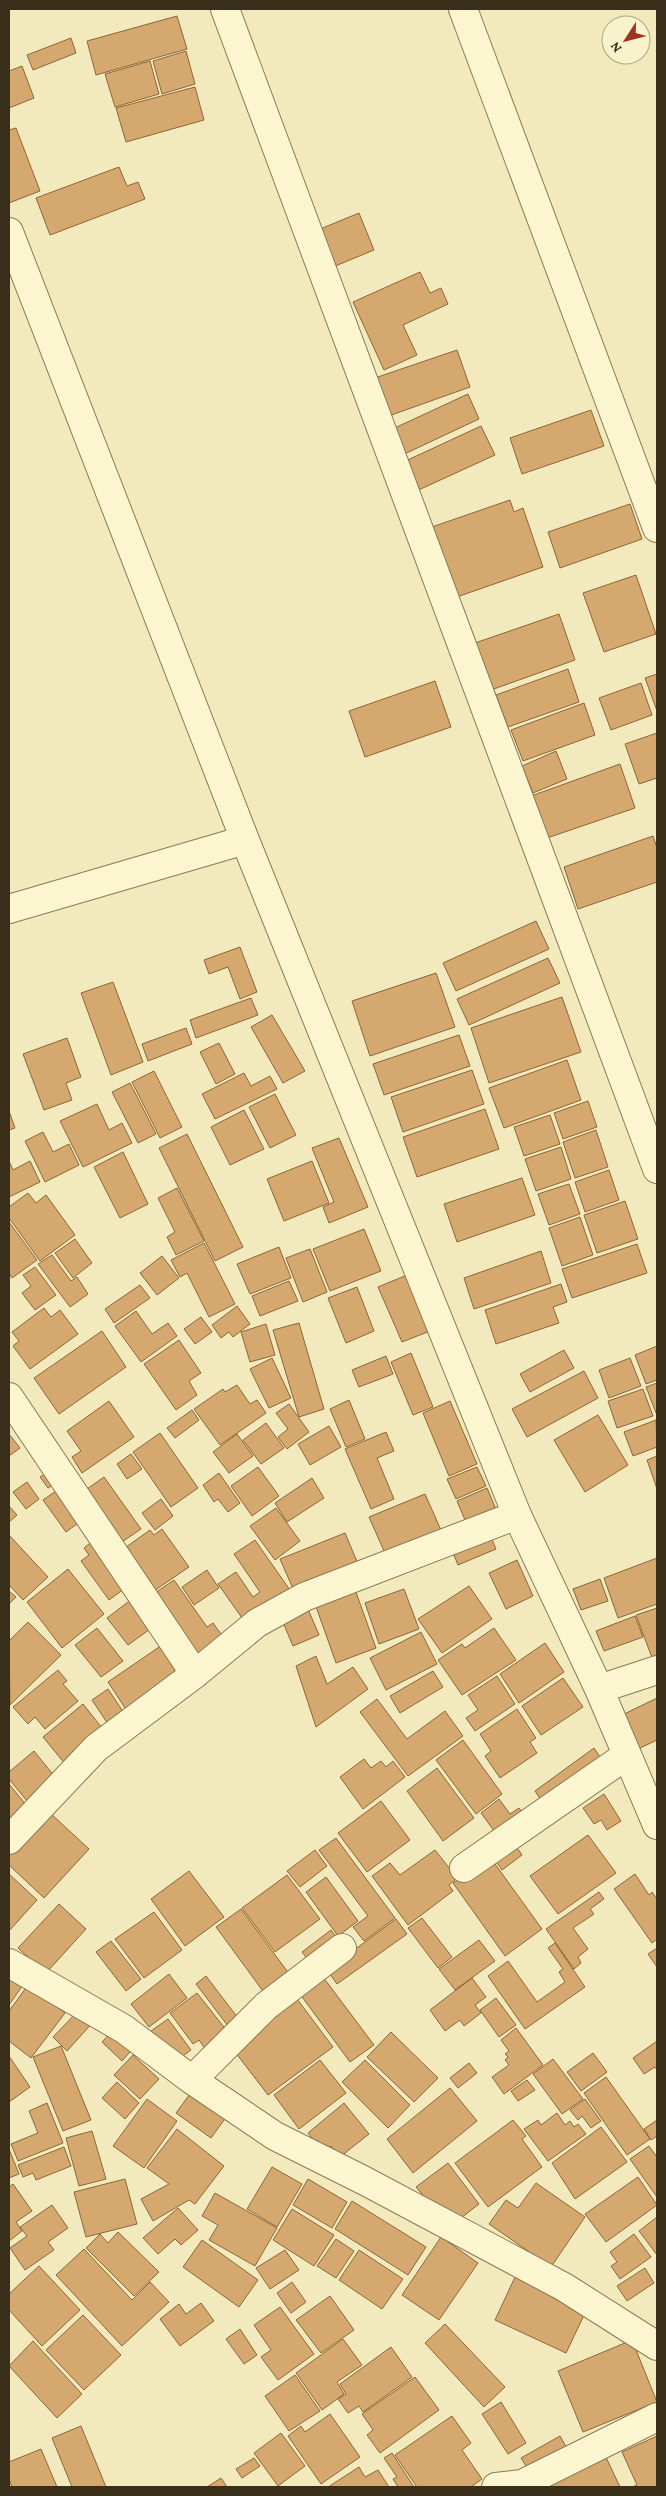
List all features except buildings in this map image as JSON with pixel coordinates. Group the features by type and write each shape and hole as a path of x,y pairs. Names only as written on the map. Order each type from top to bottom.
{"street":[{"path":"226,9 657,1170"},
{"path":"463,9 657,528"},
{"path":"11,245 245,840 517,1515 599,1689 657,1825"},
{"path":"9,908 245,840"},
{"path":"9,1397 195,1674"},
{"path":"9,1840 96,1748 195,1674 257,1624 304,1597 517,1515"},
{"path":"599,1689 657,1670"},
{"path":"464,1868 627,1755"},
{"path":"192,2080 266,2006 342,1948"},
{"path":"9,1963 124,2029 192,2080 275,2136 365,2181 556,2283 657,2346"},
{"path":"514,2486 657,2417"}]}
